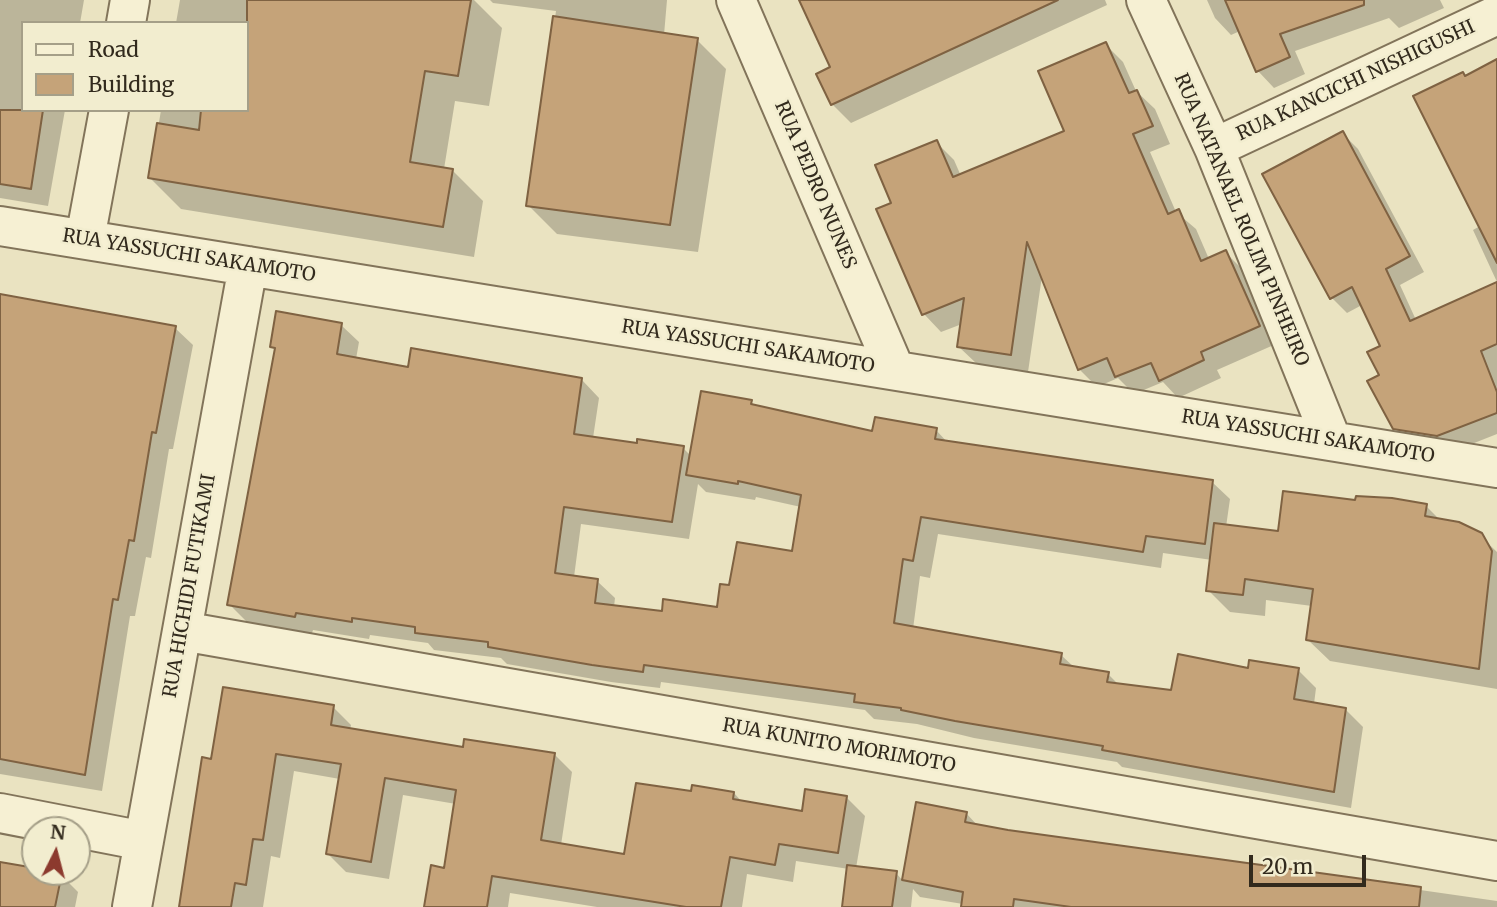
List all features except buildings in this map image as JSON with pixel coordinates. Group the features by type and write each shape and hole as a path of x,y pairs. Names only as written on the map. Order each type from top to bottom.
{"street":[{"path":"126,21 130,0"},
{"name":"RUA PEDRO NUNES","path":"736,0 895,370"},
{"name":"RUA NATANAEL ROLIM PINHEIRO","path":"1146,0 1214,148 1332,441"},
{"name":"RUA KANCICHI NISHIGUSHI","path":"1214,148 1497,15"},
{"path":"85,239 109,112"},
{"name":"RUA YASSUCHI SAKAMOTO","path":"0,226 1497,468"},
{"name":"RUA HICHIDI FUTIKAMI","path":"132,907 248,265"},
{"name":"RUA KUNITO MORIMOTO","path":"182,631 1497,861"},
{"path":"0,813 144,841"}]}
